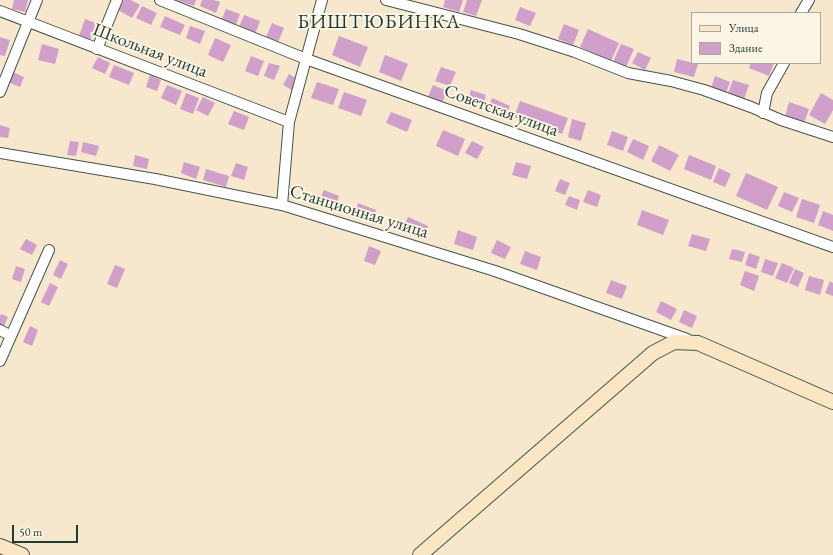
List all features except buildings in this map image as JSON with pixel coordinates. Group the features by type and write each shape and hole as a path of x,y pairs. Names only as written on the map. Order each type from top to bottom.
{"street":[{"path":"0,92 37,0"},
{"path":"97,49 117,0"},
{"name":"Советская улица","path":"160,0 306,59 833,247"},
{"path":"282,205 289,122 322,0"},
{"path":"386,0 519,34 575,52 628,73 671,81 704,90 751,107 781,120 833,137"},
{"path":"802,12 809,0"},
{"name":"Школьная улица","path":"0,11 289,122"},
{"path":"763,113 767,93 783,64"},
{"name":"Станционная улица","path":"0,152 155,179 282,205 495,271 698,343"},
{"path":"0,362 49,250"},
{"path":"0,330 11,336"},
{"path":"420,555 653,353 674,342 698,343 833,402"},
{"path":"0,546 22,555"}],"district":[{"name":"БИШТЮБИНКА","path":"379,23"}]}
